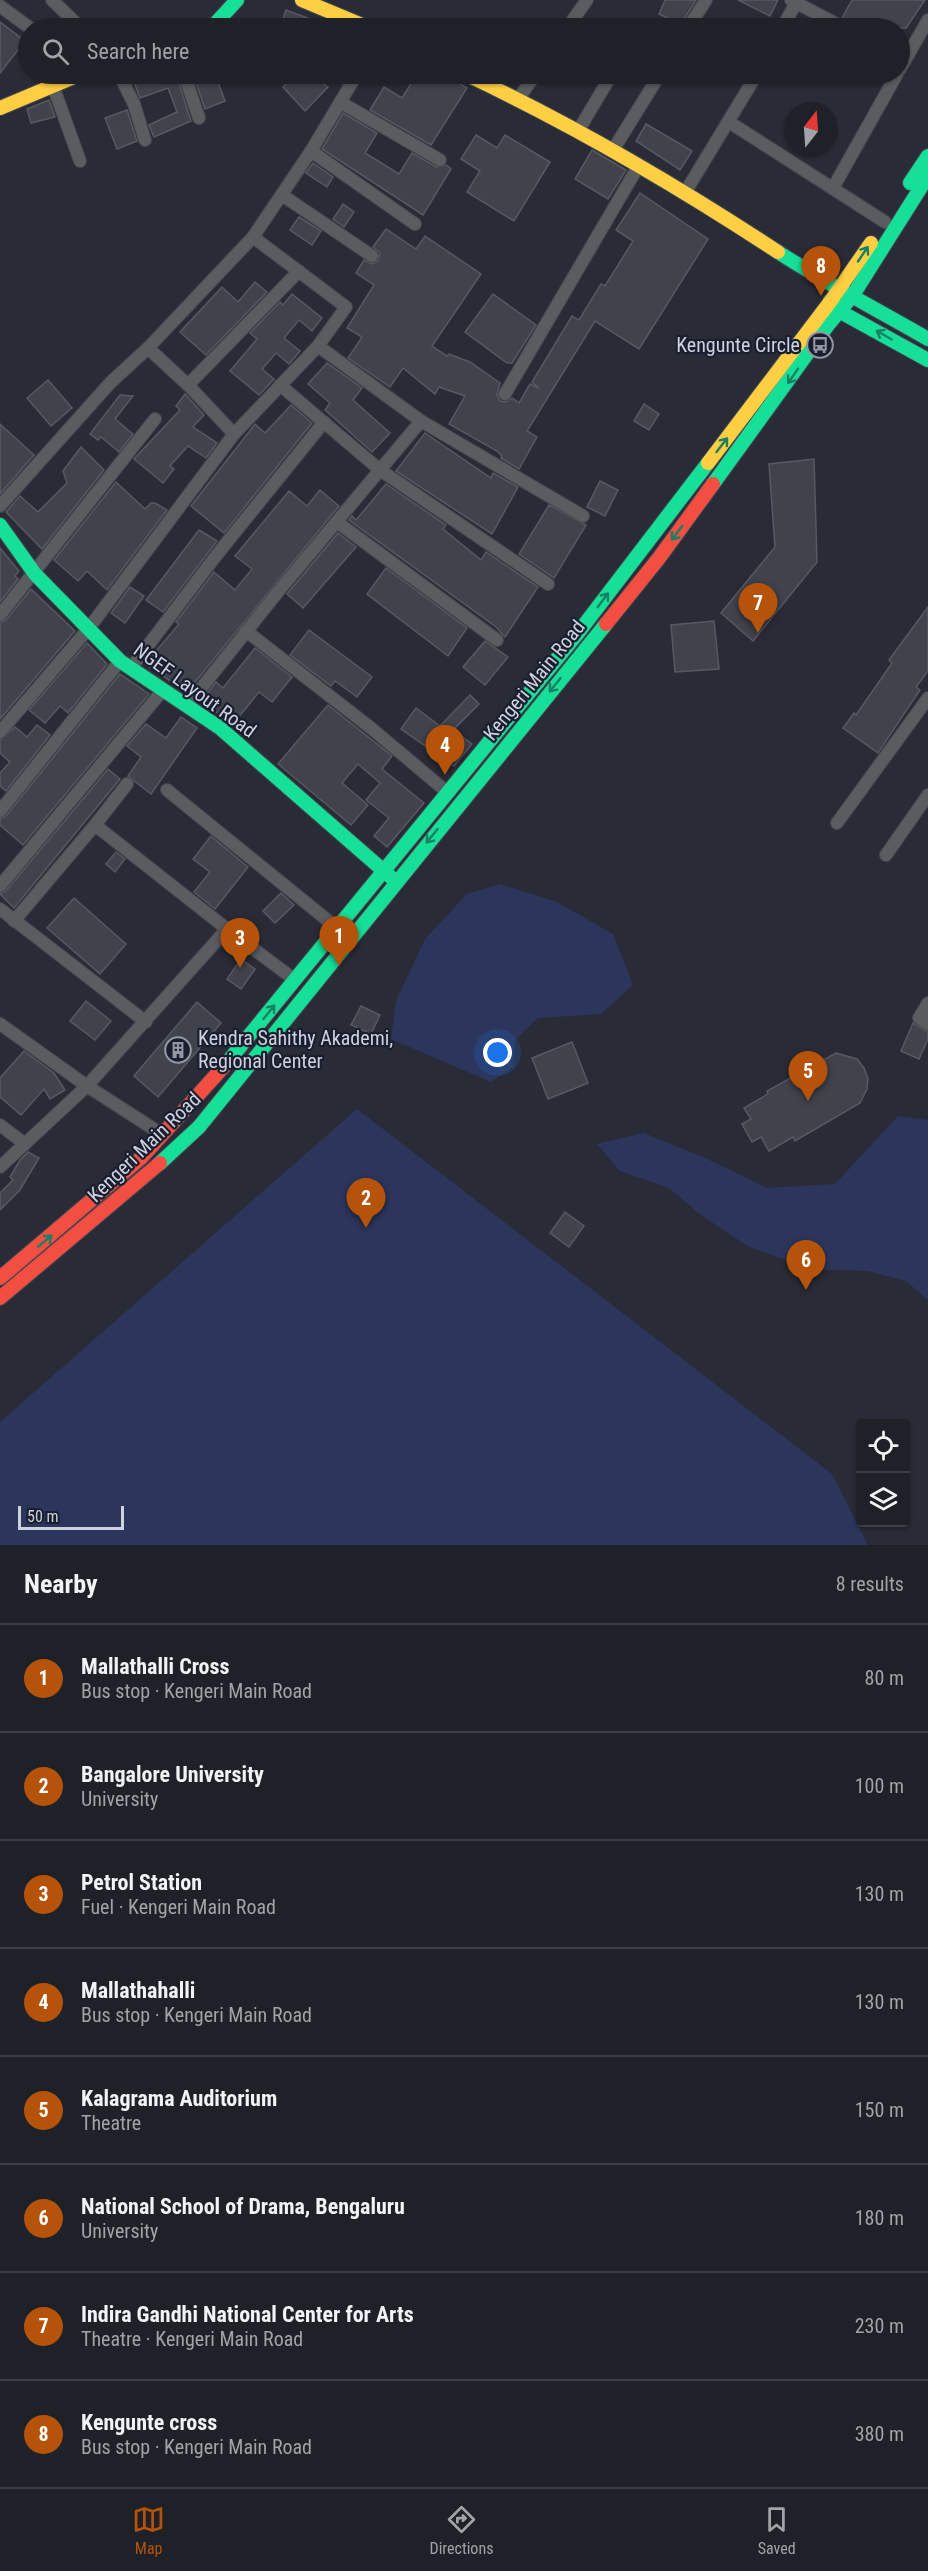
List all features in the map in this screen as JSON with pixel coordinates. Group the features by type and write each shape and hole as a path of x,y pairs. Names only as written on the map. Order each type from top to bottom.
{"main road":[{"path":"220,18 237,0"},
{"path":"302,0 345,18"},
{"path":"0,108 57,84"},
{"path":"486,84 578,130 686,191 823,282 853,295 928,339"},
{"name":"Kengeri Main Road","path":"0,1299 129,1191 199,1127 298,1007 396,881 659,558 835,307 839,290 928,156"},
{"name":"Kengeri Main Road","path":"0,1278 99,1194 163,1135 203,1092 578,633 835,307 853,295 928,176"},
{"path":"823,282 835,307 928,360"},
{"name":"NGEF Layout Road","path":"0,525 34,574 126,665 220,728 396,881"}],"street":[{"path":"52,0 71,18"},
{"path":"574,18 587,0"},
{"path":"694,18 706,0"},
{"path":"786,18 794,1 825,18"},
{"path":"0,6 18,19"},
{"path":"910,49 928,20"},
{"path":"124,84 134,104 145,140"},
{"path":"187,84 199,118"},
{"path":"0,506 111,382 148,348 253,237 311,151 350,84"},
{"path":"518,99 529,84"},
{"path":"578,130 606,84"},
{"path":"613,150 654,84"},
{"path":"686,191 751,84"},
{"path":"833,189 891,84"},
{"path":"53,86 80,161"},
{"path":"340,102 440,160"},
{"path":"729,122 885,222"},
{"path":"311,151 415,224"},
{"path":"505,394 639,165"},
{"path":"282,195 372,256"},
{"path":"0,732 89,628 234,434 318,346 346,307 253,237"},
{"path":"188,385 299,271"},
{"path":"318,346 421,422 583,516"},
{"path":"148,348 188,385 234,434"},
{"path":"280,385 380,470 548,584"},
{"path":"0,615 155,420"},
{"path":"0,811 126,665 324,422"},
{"path":"187,706 246,631 421,422"},
{"path":"337,522 497,640"},
{"path":"246,631 371,728 447,792"},
{"path":"0,886 163,690"},
{"path":"837,823 923,712 928,698"},
{"path":"14,921 127,784"},
{"path":"167,790 337,928"},
{"path":"886,855 928,795"},
{"path":"95,825 296,980"},
{"path":"0,909 146,1023"},
{"path":"0,1167 87,1086 146,1023 227,929"},
{"path":"928,1003 919,1018 928,1024"},
{"path":"0,1024 87,1086 163,1135"},
{"path":"0,1125 25,1143"}],"shaded area":[{"path":"500,884 557,902 613,934 633,985 601,1014 538,1018 515,1040 513,1067 491,1082 391,1039 396,1001 425,939 467,894"},
{"path":"357,1109 832,1474 856,1521 856,1527 859,1527 868,1545 0,1545 0,1422"},
{"path":"898,1116 928,1120 928,1300 906,1281 868,1271 811,1269 749,1247 701,1215 669,1188 620,1171 597,1144 644,1133 703,1157 767,1188 835,1184"}],"building":[{"path":"665,0 696,0 685,18 668,18 659,14"},
{"path":"738,0 778,0 770,16"},
{"path":"852,0 925,0 910,22 910,18 842,18"},
{"path":"286,10 308,18 283,18"},
{"path":"0,22 18,36 18,50 0,73"},
{"path":"135,84 179,84 191,121 154,137 149,125 177,112 168,88 140,98"},
{"path":"196,84 219,84 225,101 205,109"},
{"path":"286,84 324,84 328,87 305,111 283,87"},
{"path":"411,84 460,84 467,88 431,145 370,110 384,87 402,98"},
{"path":"49,100 55,117 31,123 27,109"},
{"path":"127,110 137,141 117,149 105,118"},
{"path":"343,113 377,133 365,153 399,174 412,153 436,167 446,165 451,169 423,215 322,149"},
{"path":"646,124 692,151 680,170 636,141"},
{"path":"476,135 497,148 505,135 550,162 514,221 467,192 480,171 461,159"},
{"path":"592,150 626,170 608,199 575,179"},
{"path":"313,163 333,177 327,187 306,173"},
{"path":"640,193 708,239 639,349 595,321 527,431 537,437 519,469 501,458 502,456 497,451 449,424 465,396 439,387 435,394 403,368 390,387 348,358 362,337 347,328 374,285 356,273 364,260 372,264 378,261 380,253 373,247 386,229 416,249 425,236 481,274 432,346 447,356 449,354 470,362 500,383 497,395 500,401 506,402 512,398 519,403 530,384 539,388 532,382 572,316 579,320 601,284 605,286 633,241 616,230"},
{"path":"343,204 354,212 344,227 333,219"},
{"path":"299,217 321,231 312,245 290,230"},
{"path":"255,282 267,292 206,355 180,332 222,287 238,302"},
{"path":"292,294 322,318 312,331 299,320 284,338 300,351 289,364 276,353 262,369 274,379 259,395 230,371 257,339 250,333 280,302 283,305"},
{"path":"493,294 536,325 512,363 507,363 465,332"},
{"path":"327,363 362,388 353,400 390,433 372,452 325,410 330,403 308,384"},
{"path":"48,380 72,408 51,426 27,398"},
{"path":"185,394 204,415 193,427 217,443 206,458 188,446 170,466 174,469 163,483 134,459 180,410 176,406"},
{"path":"120,395 133,396 115,419 133,434 119,452 101,437 98,440 90,434"},
{"path":"644,404 659,414 649,430 634,421"},
{"path":"291,405 312,423 224,533 191,506 255,424 265,433"},
{"path":"0,424 34,455 0,494"},
{"path":"425,433 491,478 493,473 518,487 492,534 396,471"},
{"path":"81,447 104,470 42,549 6,512 20,496 38,512 67,483 63,471"},
{"path":"814,459 817,562 753,641 721,613 775,547 769,464"},
{"path":"600,481 618,490 605,516 587,507"},
{"path":"116,482 145,509 151,503 155,503 167,510 107,590 87,571 78,581 54,560"},
{"path":"386,484 446,525 443,529 481,560 486,552 538,587 505,637 496,627 349,520 352,516 356,520"},
{"path":"320,490 339,506 187,692 145,664 179,624 176,622 214,572 235,590 252,569 235,556 289,491 307,506"},
{"path":"549,505 586,525 554,578 519,554"},
{"path":"199,530 217,541 163,612 146,600"},
{"path":"338,533 356,547 303,608 287,594"},
{"path":"0,548 19,571 15,576 18,579 0,602"},
{"path":"386,568 467,628 448,656 367,594"},
{"path":"130,587 144,596 125,623 111,613"},
{"path":"31,589 75,631 0,719 0,623 6,620"},
{"path":"928,607 928,671 916,687 920,690 878,753 843,728 854,713 856,715 892,663 889,660"},
{"path":"714,621 719,669 675,672 671,625"},
{"path":"309,630 372,677 357,697 335,681 331,686 290,655"},
{"path":"485,641 508,657 485,685 463,667"},
{"path":"87,643 107,664 68,713 60,706 45,723 29,710"},
{"path":"255,648 292,677 272,702 259,692 233,724 201,701 216,682 223,688"},
{"path":"120,674 149,694 23,845 0,825 0,819 6,816"},
{"path":"470,695 479,704 453,730 472,744 454,766 401,729 416,708 440,726"},
{"path":"328,705 392,756 382,769 424,803 387,847 374,836 389,818 366,800 380,783 358,764 342,783 368,805 351,825 278,764"},
{"path":"181,717 197,728 151,794 128,776 141,757 127,746 146,724 166,738"},
{"path":"37,725 50,735 6,791 0,786 0,773 10,762 0,753 0,740 15,727 27,737"},
{"path":"108,769 120,779 14,908 0,894 6,891"},
{"path":"211,836 248,867 215,909 194,892 210,872 193,859"},
{"path":"116,852 125,859 115,872 106,864"},
{"path":"281,893 294,905 275,923 263,911"},
{"path":"74,898 126,944 100,974 47,928"},
{"path":"241,959 255,969 241,989 227,979"},
{"path":"86,1001 111,1021 95,1040 70,1021"},
{"name":"Kendra Sahithy Akademi, Regional Center","path":"197,1002 221,1023 158,1097 134,1076"},
{"path":"361,1006 380,1015 371,1034 351,1025"},
{"path":"913,1023 928,1032 928,1039 919,1059 901,1051"},
{"path":"572,1042 588,1083 548,1099 532,1058"},
{"path":"24,1051 54,1073 65,1090 50,1099 44,1089 21,1115 0,1097 0,1078"},
{"path":"836,1053 857,1059 864,1068 868,1078 867,1089 860,1103 795,1141 793,1137 769,1151 761,1137 752,1142 742,1124 751,1119 744,1108 768,1094 767,1091"},
{"path":"28,1152 39,1158 20,1190 0,1210 0,1193 13,1180 10,1177 20,1160"},
{"path":"565,1212 584,1226 569,1247 550,1233"}],"traffic: fast":[{"path":"220,18 237,0"},
{"path":"910,183 928,156"},
{"path":"713,484 828,325 853,295 928,176"},
{"path":"778,252 928,339"},
{"path":"830,301 839,311 928,360"},
{"path":"226,1064 578,633 708,463"},
{"path":"0,525 35,574 120,661 220,728 393,879"},
{"path":"160,1163 199,1127 606,624"}],"traffic: slow":[{"path":"302,0 345,18"},
{"path":"0,108 57,84"},
{"path":"486,84 625,157 778,252"},
{"path":"708,463 830,302 871,243"}],"traffic: jam":[{"path":"606,624 659,558 713,484"},
{"path":"0,1278 141,1158 226,1064"},
{"path":"0,1298 160,1163"}],"place":[{"name":"Kengunte cross","path":"821,296"},
{"name":"Kengunte Circle","path":"820,345"},
{"name":"Indira Gandhi National Center for Arts","path":"758,633"},
{"name":"Mallathahalli","path":"445,775"},
{"name":"Mallathalli Cross","path":"339,966"},
{"name":"Petrol Station","path":"240,968"},
{"name":"Kendra Sahithy Akademi, Regional Center","path":"178,1050"},
{"name":"Kalagrama Auditorium","path":"808,1101"},
{"name":"Bangalore University","path":"366,1228"},
{"name":"National School of Drama, Bengaluru","path":"806,1290"}]}
